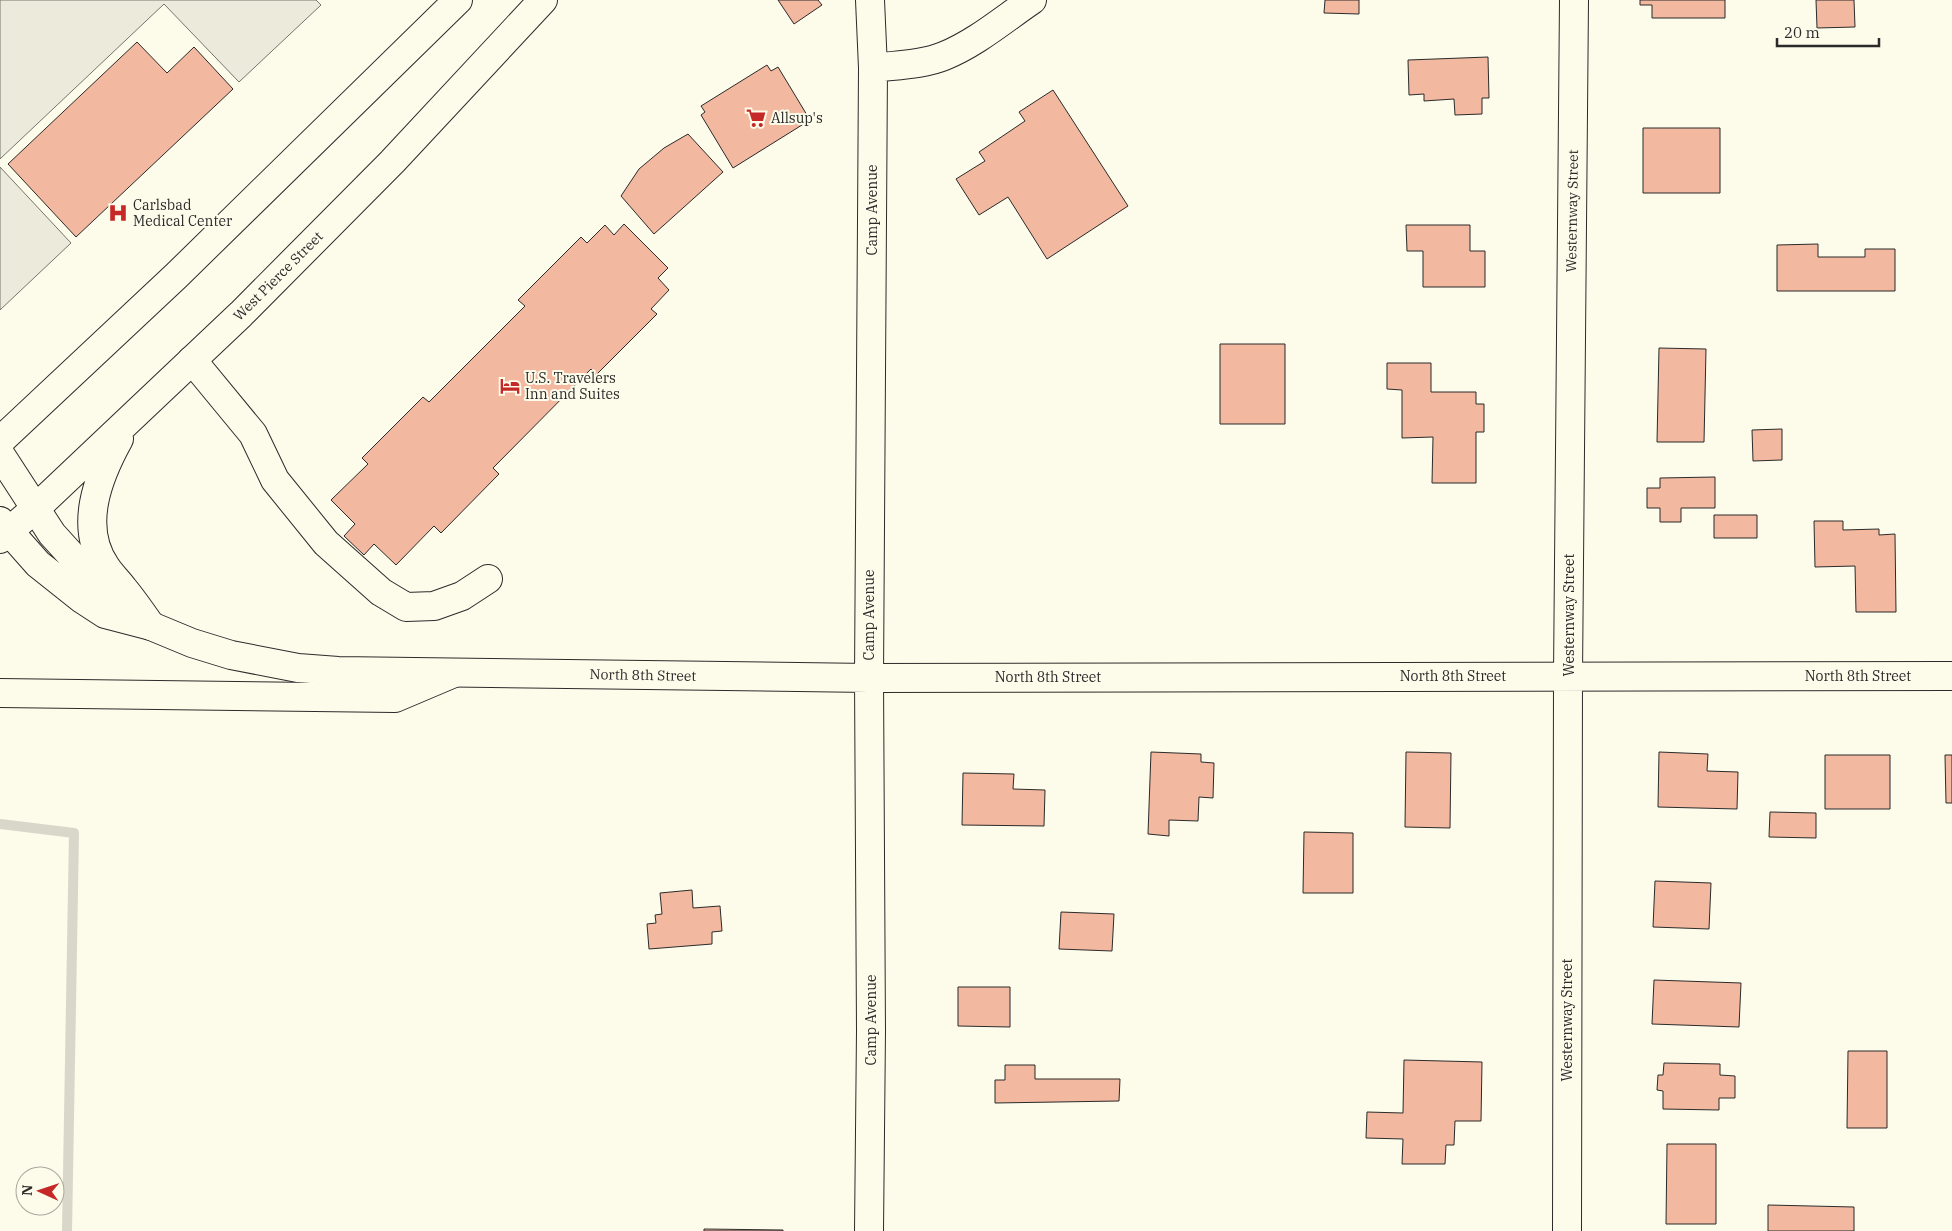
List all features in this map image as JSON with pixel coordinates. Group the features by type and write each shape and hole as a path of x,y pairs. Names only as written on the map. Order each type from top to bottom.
{"main road":[{"path":"0,441 176,276 458,0"},
{"name":"West Pierce Street","path":"3,531 36,508 192,360 392,162 544,0"},
{"name":"Camp Avenue","path":"869,1231 871,1021 869,678 873,68 870,0"},
{"path":"873,68 944,56 977,38 1032,0"},
{"name":"Westernway Street","path":"1568,1231 1568,676 1574,0"},
{"path":"192,360 253,434 275,480 303,515 326,543 381,592 406,607 434,606 462,596 488,579"},
{"path":"129,420 104,466 96,490 93,517 94,543 105,566 151,626"},
{"name":"North 8th Street","path":"0,454 52,534 101,588 151,626"},
{"name":"North 8th Street","path":"3,531 38,564 82,599 106,614 151,626 192,643 231,655 298,668 338,671 869,678 1952,676"},
{"path":"0,693 395,698 454,673"}],"shaded area":[{"path":"0,0 316,0 321,5 239,82 164,4 0,159"},
{"path":"0,167 71,243 0,310"}],"building":[{"path":"778,0 818,0 822,5 794,24"},
{"path":"1325,0 1359,0 1359,14 1324,13"},
{"path":"1640,0 1725,0 1725,18 1652,18 1652,5 1640,5"},
{"path":"1816,0 1854,0 1855,27 1817,28"},
{"path":"137,42 167,73 194,47 233,89 76,237 8,164"},
{"path":"1488,57 1489,98 1482,98 1482,114 1455,115 1454,99 1424,101 1424,94 1409,95 1408,60"},
{"name":"Allsup's","path":"767,65 771,71 778,67 810,120 733,168 701,115 705,112 701,106"},
{"path":"1053,90 1128,206 1047,259 1008,197 979,215 956,179 985,161 979,152 1025,121 1019,112"},
{"path":"1643,128 1720,128 1720,193 1643,193"},
{"path":"688,134 723,172 654,234 621,196 639,169 664,148"},
{"name":"U.S. Travelers Inn and Suites","path":"624,224 668,268 658,278 669,290 651,309 657,314 596,375 591,369 493,468 499,474 441,533 434,526 396,565 374,544 364,555 344,536 355,524 331,500 368,464 362,458 423,397 429,402 525,306 518,300 581,237 587,243 605,225 614,235"},
{"path":"1406,225 1470,225 1470,251 1485,251 1485,287 1423,287 1423,251 1407,251"},
{"path":"1818,244 1818,257 1865,257 1865,249 1895,249 1895,291 1777,291 1777,245"},
{"path":"1220,344 1285,344 1285,424 1220,424"},
{"path":"1659,348 1706,349 1704,442 1657,442"},
{"path":"1387,363 1431,363 1431,392 1476,392 1476,404 1484,404 1484,432 1476,432 1476,483 1432,483 1433,437 1402,438 1402,390 1387,389"},
{"path":"1782,429 1782,460 1753,461 1752,430"},
{"path":"1715,477 1715,508 1681,508 1681,522 1660,522 1660,508 1647,508 1647,488 1660,488 1660,478"},
{"path":"1714,515 1757,515 1757,538 1714,538"},
{"path":"1814,521 1843,521 1843,530 1879,529 1879,535 1895,534 1896,612 1856,612 1855,566 1815,567"},
{"path":"1151,752 1201,754 1201,762 1214,763 1213,798 1199,797 1198,821 1169,820 1169,836 1148,834"},
{"path":"1406,752 1451,753 1450,828 1405,827"},
{"path":"1659,752 1708,754 1707,771 1738,772 1737,809 1658,807"},
{"path":"1825,755 1890,755 1890,809 1825,809"},
{"path":"1945,755 1952,755 1952,803 1946,803"},
{"path":"963,773 1014,774 1013,789 1045,790 1044,826 962,825"},
{"path":"1770,812 1816,813 1816,838 1769,837"},
{"path":"1304,832 1353,833 1353,893 1303,893"},
{"path":"1655,881 1711,883 1709,929 1653,927"},
{"path":"692,890 693,908 720,906 722,931 712,932 712,944 649,949 647,924 656,923 655,915 662,914 660,893"},
{"path":"1061,912 1114,914 1112,951 1059,949"},
{"path":"1654,980 1741,983 1739,1027 1652,1024"},
{"path":"958,987 1010,987 1010,1027 958,1026"},
{"path":"1848,1051 1887,1051 1887,1128 1847,1128"},
{"path":"1404,1060 1482,1062 1481,1121 1455,1121 1454,1145 1446,1145 1445,1164 1402,1164 1403,1139 1366,1138 1367,1112 1403,1113"},
{"path":"1664,1063 1720,1064 1720,1075 1735,1076 1735,1098 1719,1098 1719,1110 1663,1109 1663,1091 1657,1090 1658,1075 1663,1075"},
{"path":"1005,1065 1035,1065 1035,1079 1120,1079 1119,1101 995,1103 995,1080 1005,1080"},
{"path":"1667,1144 1716,1144 1716,1224 1666,1224"},
{"path":"1768,1205 1854,1207 1854,1231 1768,1231"},
{"path":"704,1229 783,1230 783,1231 704,1231"}],"waterway":[{"path":"0,824 74,833 67,1231"}],"place":[{"name":"Allsup's","path":"756,118"},
{"name":"Carlsbad Medical Center","path":"118,213"},
{"name":"U.S. Travelers Inn and Suites","path":"510,386"}]}
